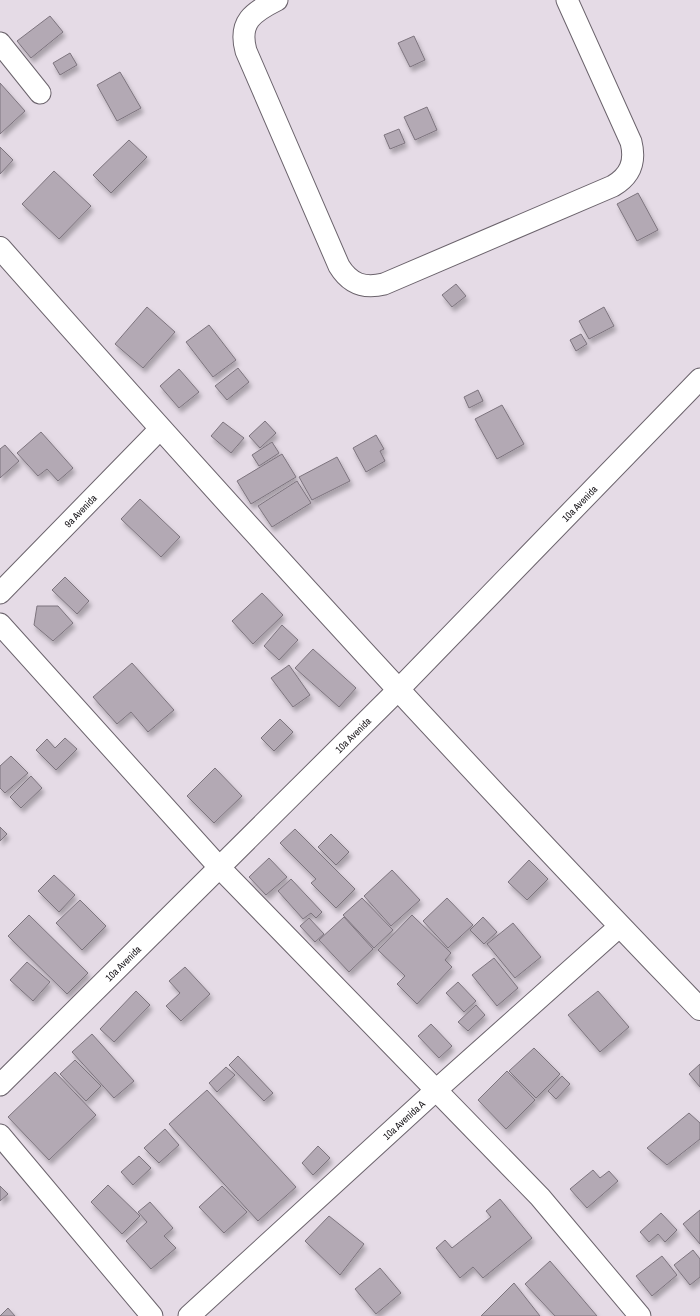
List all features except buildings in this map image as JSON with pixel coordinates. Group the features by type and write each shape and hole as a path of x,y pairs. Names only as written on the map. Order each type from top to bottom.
{"street":[{"path":"277,0 255,12 248,20 244,30 243,41 246,51 339,266 345,275 353,282 363,286 374,287 613,186 622,181 629,173 633,163 631,142 567,0"},
{"path":"0,43 40,93"},
{"path":"0,248 160,429 398,690 700,1009"},
{"name":"10a Avenida","path":"0,1085 398,690 700,379"},
{"name":"9a Avenida","path":"0,592 160,429"},
{"path":"0,624 219,867 435,1091 540,1197 640,1316"},
{"name":"10a Avenida A","path":"189,1316 435,1091 620,926"},
{"path":"0,1135 152,1316"}]}
